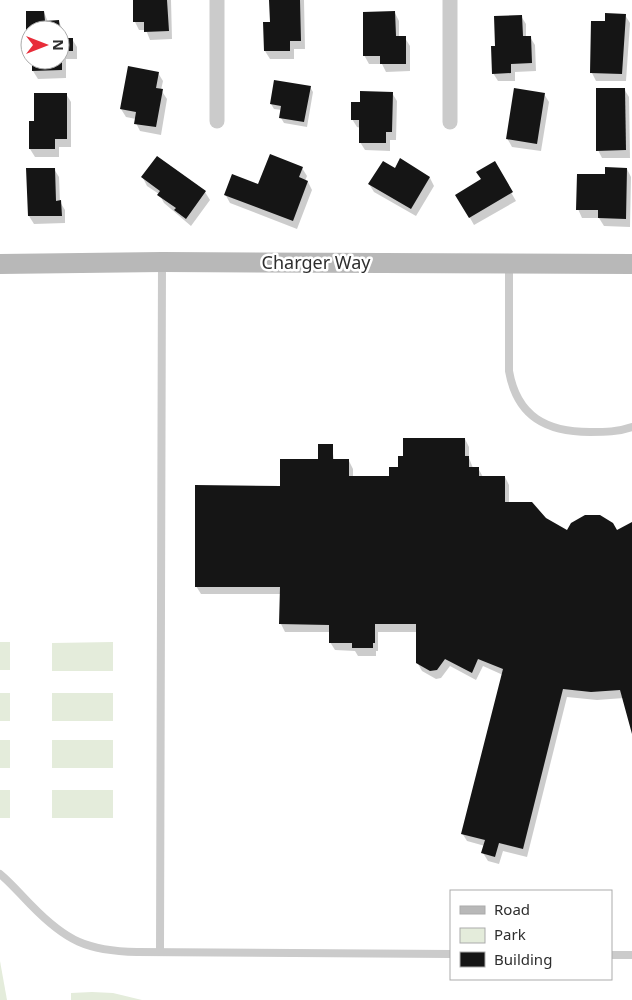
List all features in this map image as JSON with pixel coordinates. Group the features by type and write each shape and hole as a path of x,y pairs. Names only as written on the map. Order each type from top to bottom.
{"street":[{"path":"217,0 217,121"},
{"path":"450,0 450,122"},
{"name":"Charger Way","path":"0,264 162,262 632,264"}],"lane":[{"path":"160,952 162,262"},
{"path":"509,264 509,372 514,392 520,401 536,418 564,431 610,432 632,427"},
{"path":"0,874 52,926 78,942 91,947 121,952 450,954"},
{"path":"612,955 632,955"}],"green space":[{"path":"0,642 10,642 10,670 0,670"},
{"path":"113,642 113,671 52,671 52,643"},
{"path":"0,693 10,693 10,721 0,721"},
{"path":"52,693 113,693 113,721 52,721"},
{"path":"0,740 10,740 10,768 0,768"},
{"path":"52,740 113,740 113,768 52,768"},
{"path":"0,790 10,790 10,818 0,818"},
{"path":"52,790 113,790 113,818 52,818"},
{"path":"0,961 7,1000 0,1000"},
{"path":"71,993 113,993 142,1000 71,1000"}],"building":[{"path":"133,0 167,0 169,31 144,32 144,22 133,22"},
{"path":"269,0 300,0 301,41 290,41 290,51 264,51 263,22 270,22"},
{"path":"26,11 44,11 45,20 26,20"},
{"path":"395,11 396,36 406,36 406,64 380,64 380,56 363,56 363,12"},
{"path":"605,13 626,14 622,74 590,73 591,21 605,21"},
{"path":"522,15 523,36 531,36 532,63 511,64 511,73 492,74 491,46 495,46 494,16"},
{"path":"70,38 73,38 73,51 70,51"},
{"path":"128,66 159,72 156,88 163,89 156,127 134,124 136,112 120,109"},
{"path":"274,80 311,86 304,122 279,118 281,106 270,104"},
{"path":"514,88 545,93 537,144 506,139"},
{"path":"596,88 625,88 626,150 596,151"},
{"path":"360,91 393,92 392,132 386,132 386,143 359,143 359,120 351,120 351,102 360,102"},
{"path":"34,93 67,93 67,139 55,139 55,149 29,149 29,121 34,121"},
{"path":"270,154 303,167 299,177 308,181 293,221 224,195 232,174 258,184"},
{"path":"157,156 206,191 186,219 174,210 176,208 157,195 160,191 141,177"},
{"path":"400,158 430,177 411,209 368,184 383,161 395,168"},
{"path":"495,161 513,192 469,218 455,195 481,179 476,172"},
{"path":"605,167 627,168 626,219 598,218 598,210 576,210 577,174 605,174"},
{"path":"26,168 55,168 56,201 61,200 62,216 28,216"},
{"path":"403,438 465,438 465,456 469,456 469,467 479,467 479,476 505,476 505,502 532,502 546,518 567,530 571,523 585,515 600,515 613,523 617,530 632,522 632,734 620,690 591,692 563,689 523,849 499,843 495,857 481,853 485,840 461,834 503,669 478,659 472,673 445,659 437,670 430,671 416,663 416,624 375,624 375,643 373,643 373,648 352,648 352,643 329,643 329,625 279,624 280,587 195,587 195,485 280,486 280,459 318,459 318,444 333,444 333,459 349,459 349,476 389,476 389,467 398,467 398,456 403,456"}]}
